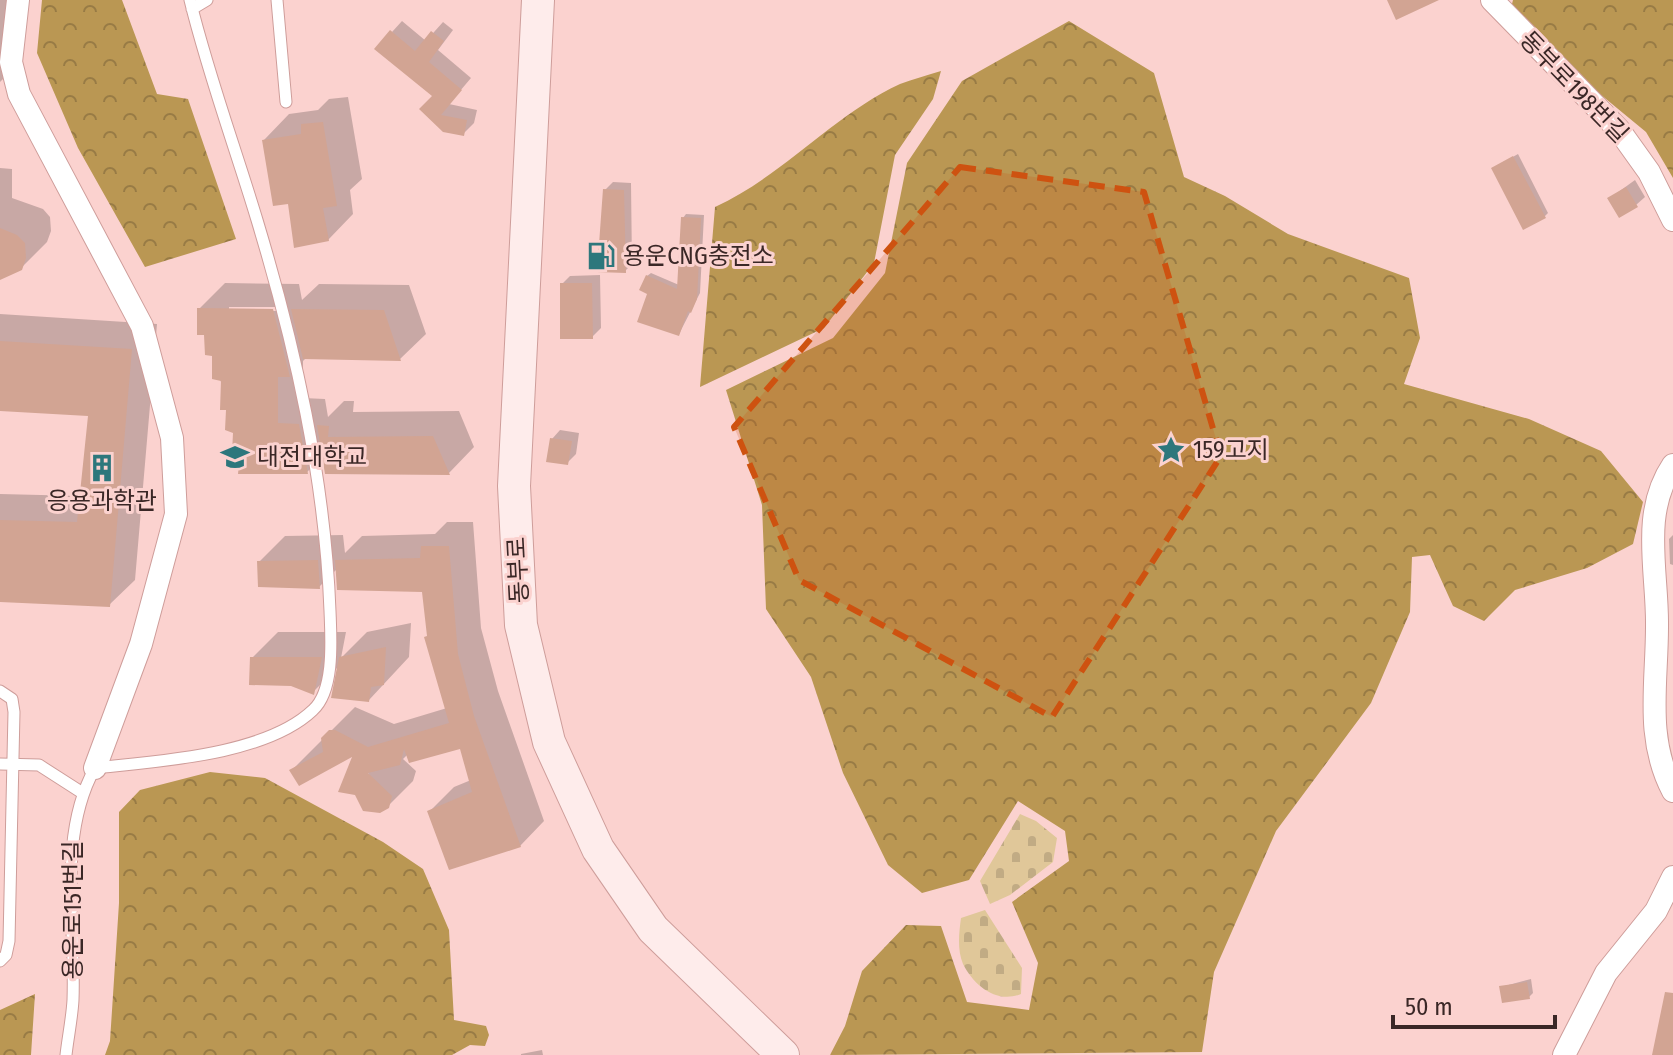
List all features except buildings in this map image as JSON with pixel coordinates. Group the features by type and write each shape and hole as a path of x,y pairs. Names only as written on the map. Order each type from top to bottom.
{"main road":[{"name":"동부로","path":"538,0 514,486 521,625 549,742 598,849 653,929 777,1053"}],"street":[{"path":"18,0 11,62 19,94 142,326 172,438 176,514 173,528 141,644 95,768"},
{"name":"동부로198번길","path":"1492,0 1619,130 1649,172 1673,220"},
{"path":"1673,465 1656,500 1652,528 1657,628 1652,701 1662,769 1673,791"},
{"path":"1564,1055 1606,973 1656,911 1673,877"}],"lane":[{"path":"95,768 230,747 283,733 316,707 332,661 325,534 302,390 258,224 191,4 207,0"},
{"path":"277,0 286,102"},
{"path":"0,691 12,699 6,764 9,941 6,955 0,961"},
{"path":"6,764 39,765 81,792"},
{"name":"용운로151번길","path":"66,1055 73,1003 73,828 81,792 95,768"}],"highlighted area":[{"path":"960,167 1144,192 1221,456 1052,717 799,580 734,427"}],"green space":[{"path":"42,0 122,0 157,94 188,99 236,239 145,267 78,148 37,53"},
{"path":"1513,0 1673,0 1673,178 1646,132 1572,71 1512,4"},
{"path":"1069,21 1154,73 1184,177 1225,196 1288,234 1409,278 1420,338 1404,384 1529,419 1601,451 1643,502 1633,544 1587,568 1515,590 1484,621 1453,606 1430,555 1412,557 1410,612 1371,703 1276,831 1214,972 1202,1052 830,1055 845,1026 862,971 906,925 941,926 967,1002 1029,1010 1038,963 1012,902 1069,861 1065,831 1018,801 969,880 922,893 888,865 843,773 811,677 766,609 762,505 726,390 833,338 885,273 907,163 962,81"},
{"path":"941,71 933,99 895,155 874,263 824,328 700,387 715,207 763,179 876,97 900,84"},
{"path":"210,772 265,778 383,842 423,869 449,930 454,1020 486,1026 489,1035 485,1046 470,1045 452,1055 105,1055 110,1041 119,903 119,812 140,790"},
{"path":"1020,814 1036,821 1057,838 1053,862 1010,895 990,904 980,881"},
{"path":"985,910 1022,968 1021,994 1003,997 987,991 973,979 963,964 959,947 961,918"},
{"path":"35,994 31,1055 0,1055 0,1010"}],"place":[{"name":"용운CNG충전소","path":"601,256"},
{"name":"159고지","path":"1171,450"},
{"name":"대전대학교","path":"235,457"},
{"name":"응용과학관","path":"102,468"}]}
